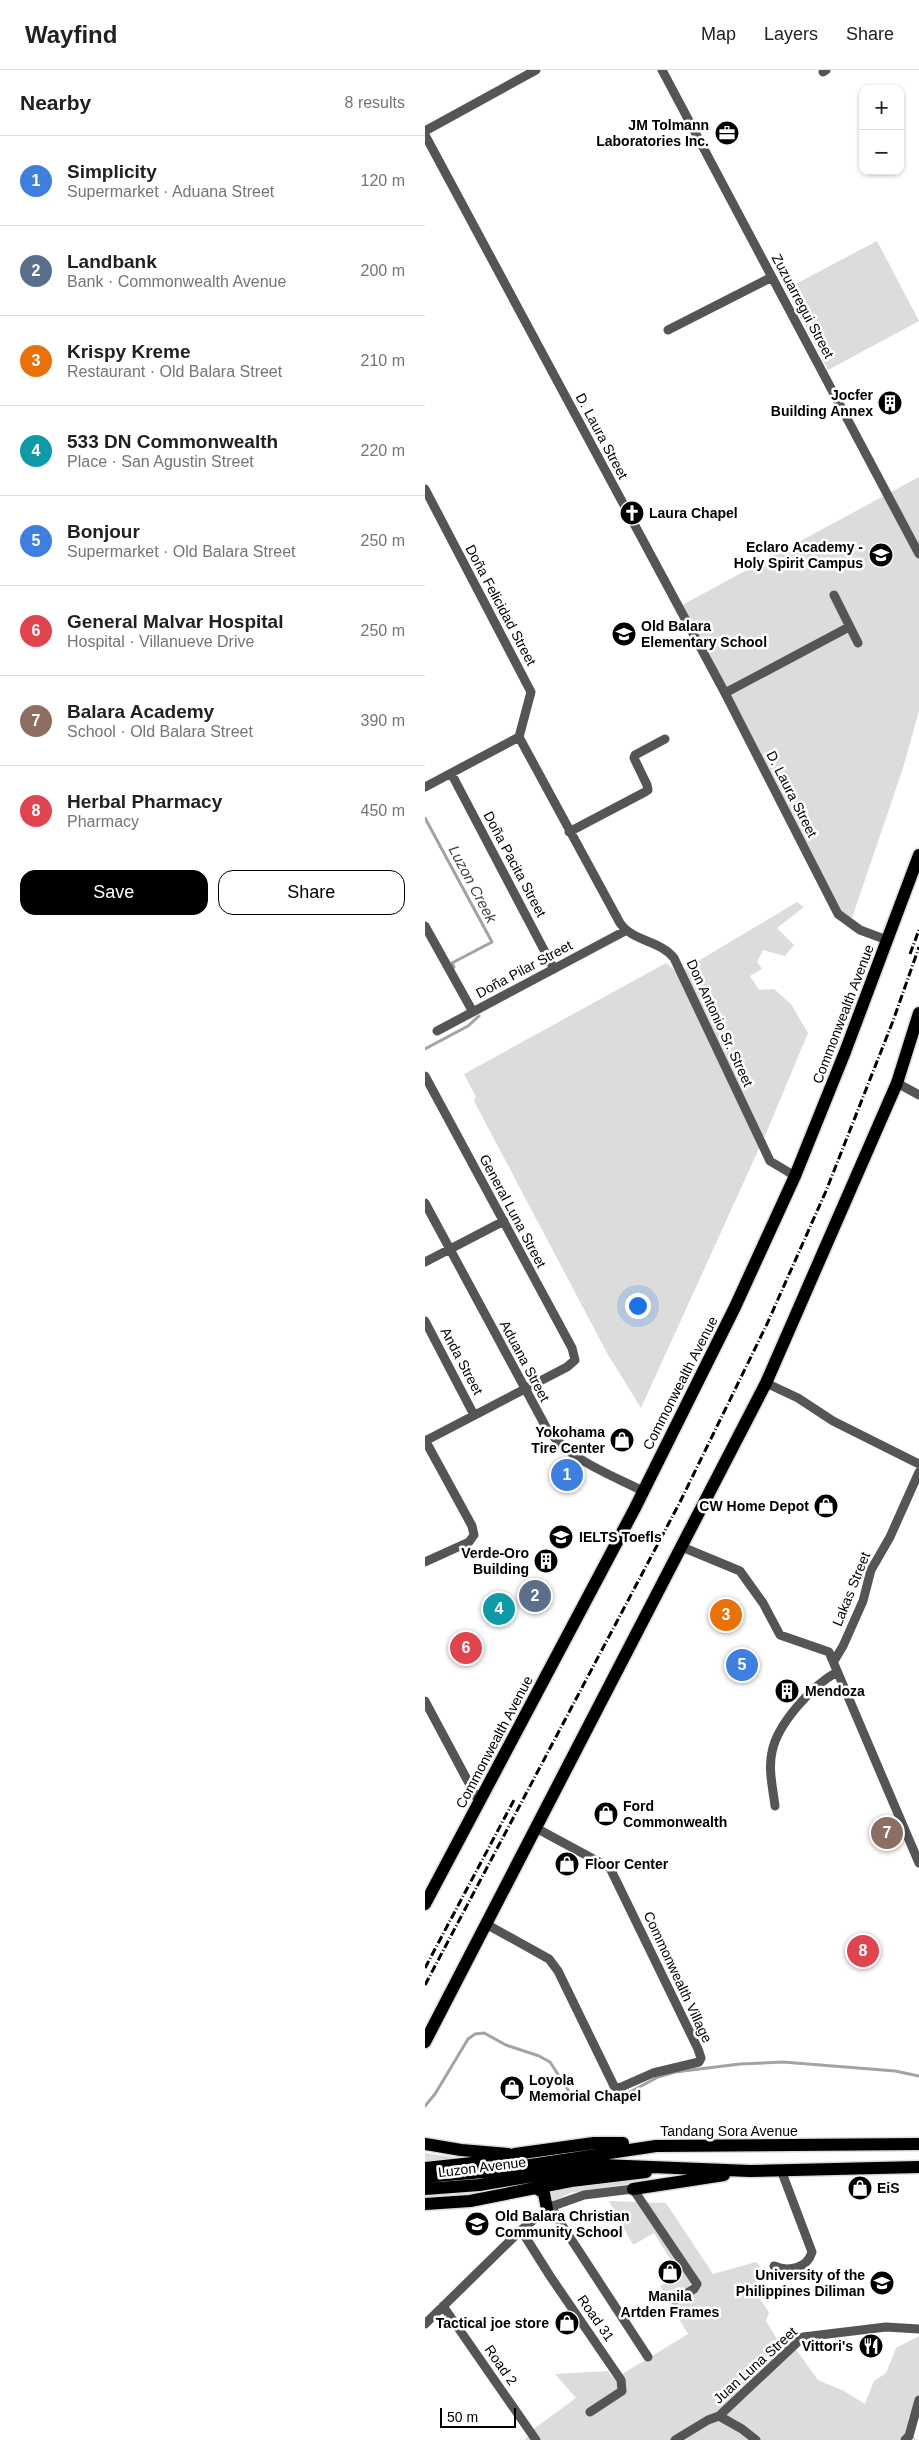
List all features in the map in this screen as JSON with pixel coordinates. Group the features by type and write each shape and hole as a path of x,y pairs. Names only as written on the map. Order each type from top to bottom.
{"main road":[{"name":"Commonwealth Avenue","path":"425,1904 643,1491 735,1307 795,1176 919,855"},
{"path":"425,2042 766,1383 897,1083 919,1013"},
{"path":"425,2168 491,2161 515,2154 594,2143 656,2146"},
{"path":"425,2144 461,2150 515,2154"},
{"name":"Tandang Sora Avenue","path":"541,2168 656,2146 919,2144"},
{"path":"541,2168 602,2165 750,2171 919,2167"},
{"name":"Luzon Avenue","path":"425,2177 541,2168"},
{"name":"Luzon Avenue","path":"425,2189 479,2185 541,2168"},
{"path":"428,2202 479,2199 665,2168"},
{"path":"633,2189 664,2186 750,2171"},
{"path":"536,2188 544,2193 550,2208"}],"street":[{"path":"425,130 536,70"},
{"name":"Zuzuarregui Street","path":"662,70 919,554"},
{"name":"D. Laura Street","path":"425,135 725,693 838,914 859,930 887,940"},
{"path":"669,330 772,277"},
{"name":"Doña Felicidad Street","path":"425,489 531,692 519,737"},
{"path":"834,595 858,643"},
{"path":"725,693 849,627"},
{"path":"425,787 519,737 569,832 625,930"},
{"path":"569,832 648,790 634,758 635,755 665,740"},
{"name":"Doña Pacita Street","path":"451,772 554,969"},
{"path":"425,926 473,1012"},
{"name":"Doña Pilar Street","path":"437,1031 625,930"},
{"name":"Don Antonio Sr. Street","path":"625,930 667,949 674,958 770,1160 795,1176"},
{"name":"General Luna Street","path":"425,1076 572,1348 575,1360 567,1367 524,1389"},
{"path":"897,1083 919,1095"},
{"name":"Aduana Street","path":"425,1203 547,1429 572,1456 643,1491"},
{"path":"425,1262 503,1221"},
{"name":"Anda Street","path":"425,1321 475,1415"},
{"path":"766,1383 798,1398 833,1422 919,1464"},
{"path":"425,1562 469,1542 474,1535 472,1526 425,1441 524,1389"},
{"name":"Lakas Street","path":"834,1661 843,1646 863,1601 871,1570 890,1537 919,1472"},
{"path":"682,1547 740,1571 763,1603 780,1635 829,1652 919,1863"},
{"path":"775,1806 771,1760 776,1739 816,1686 837,1672"},
{"path":"425,1701 479,1802"},
{"name":"Commonwealth Village","path":"486,1924 549,1959 614,2086 619,2088 653,2073 699,2062 701,2058 698,2049 610,1868 536,1828"},
{"path":"774,2266 793,2270 807,2261 812,2252 781,2170"},
{"path":"425,2324 521,2230 550,2208 584,2194 633,2189 697,2284 694,2289 675,2300"},
{"path":"550,2208 648,2358"},
{"name":"Road 31","path":"521,2230 621,2380 622,2391 590,2412"},
{"name":"Road 2","path":"443,2306 536,2440"},
{"name":"Juan Luna Street","path":"675,2440 708,2420 719,2416 803,2338 886,2328 919,2329"},
{"path":"905,2440 909,2436 919,2400"},
{"path":"719,2416 742,2429 756,2440"}],"shaded area":[{"path":"877,241 919,321 828,370 786,289"},
{"path":"919,477 919,711 903,768 852,918 841,913 682,605"},
{"path":"797,902 804,907 777,928 794,945 785,956 763,950 757,962 762,969 750,976 759,990 774,989 791,1004 808,1033 767,1131 641,1408 607,1353 474,1101 476,1097 464,1074 666,963 678,973"},
{"path":"425,2153 459,2158 425,2164"},
{"path":"643,2179 641,2182 570,2193 552,2202 551,2191 577,2183"},
{"path":"609,2201 666,2203 713,2274 756,2262 769,2278 750,2285 769,2312 766,2321 777,2339 790,2341 818,2380 844,2391 865,2404 874,2381 886,2373 896,2348 919,2336 919,2411 908,2418 915,2439 919,2440 525,2440 535,2428 576,2398 555,2374 608,2371 614,2379 688,2334 660,2286 680,2275 654,2233 633,2245"}],"waterway":[{"name":"Luzon Creek","path":"425,818 492,942 452,963 454,967"},
{"name":"Luzon Creek","path":"425,1049 468,1026 479,1016"},
{"path":"425,2106 435,2094 468,2039 475,2034 484,2033 506,2045 539,2056 550,2062 570,2093 617,2099 658,2077 675,2072 740,2064 783,2062 895,2071 919,2076"}],"railway":[{"path":"910,954 919,930"},
{"path":"425,1985 680,1502 767,1324 826,1191 893,1021 919,947"},
{"path":"425,1968 514,1800"}],"place":[{"name":"JM Tolmann Laboratories Inc.","path":"727,133"},
{"name":"Jocfer Building Annex","path":"890,403"},
{"name":"Laura Chapel","path":"632,513"},
{"name":"Eclaro Academy - Holy Spirit Campus","path":"881,555"},
{"name":"Old Balara Elementary School","path":"624,634"},
{"name":"Yokohama Tire Center","path":"622,1440"},
{"name":"Simplicity","path":"567,1475"},
{"name":"CW Home Depot","path":"826,1506"},
{"name":"IELTS Toefls","path":"561,1537"},
{"name":"Verde-Oro Building","path":"546,1561"},
{"name":"Landbank","path":"535,1596"},
{"name":"533 DN Commonwealth","path":"499,1609"},
{"name":"Krispy Kreme","path":"726,1615"},
{"name":"General Malvar Hospital","path":"466,1648"},
{"name":"Bonjour","path":"742,1665"},
{"name":"Mendoza","path":"787,1691"},
{"name":"Ford Commonwealth","path":"606,1814"},
{"name":"Balara Academy","path":"887,1833"},
{"name":"Floor Center","path":"567,1864"},
{"name":"Herbal Pharmacy","path":"863,1951"},
{"name":"Loyola Memorial Chapel","path":"512,2088"},
{"name":"EiS","path":"860,2188"},
{"name":"Old Balara Christian Community School","path":"477,2224"},
{"name":"Manila Artden Frames","path":"670,2272"},
{"name":"University of the Philippines Diliman","path":"882,2283"},
{"name":"Tactical joe store","path":"567,2323"},
{"name":"Vittori's","path":"871,2346"}]}
